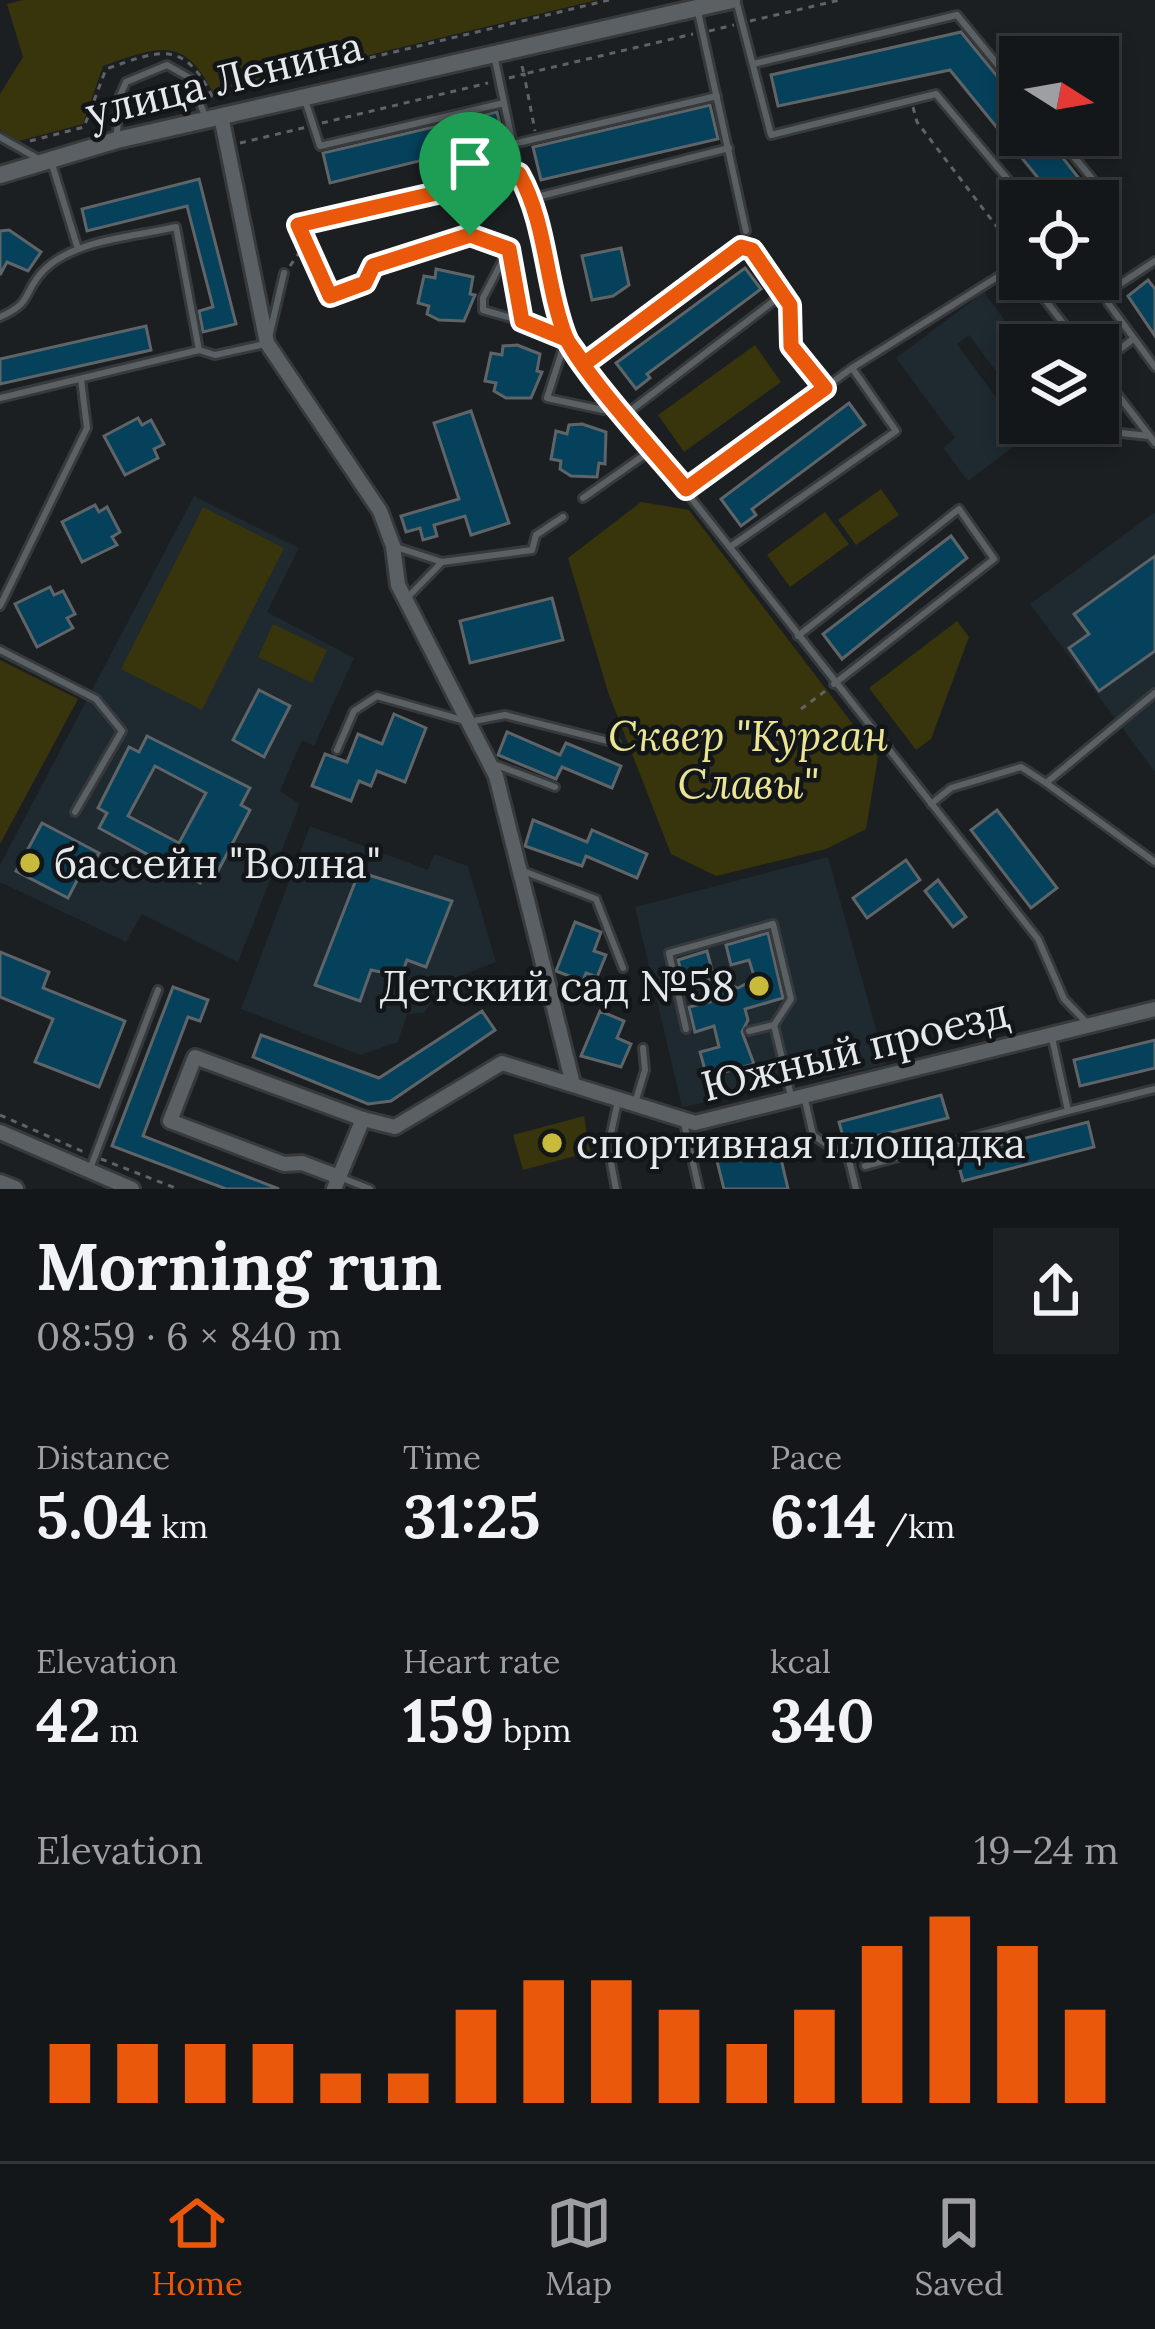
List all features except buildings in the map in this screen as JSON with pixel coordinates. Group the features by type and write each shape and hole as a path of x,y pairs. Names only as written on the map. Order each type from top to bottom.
{"street":[{"name":"улица Ленина","path":"7,172 117,140 493,51 734,0"},
{"path":"214,118 227,147 267,343 380,511 406,600 489,763 573,1084"},
{"name":"Южный проезд","path":"363,1119 394,1127 502,1063 683,1124 1155,1009"},
{"path":"195,1057 363,1119 337,1183 302,1163 284,1164 170,1121 195,1057"},
{"path":"0,1132 132,1189"},
{"path":"0,1183 15,1189"}],"lane":[{"path":"734,0 771,135 936,94 1008,180"},
{"path":"697,8 746,231"},
{"path":"752,64 957,15 999,66"},
{"path":"493,51 519,174 532,198 566,339 1039,939 1064,999 1090,1025"},
{"path":"117,140 119,98 126,82 167,65 190,78 214,118"},
{"path":"304,96 320,146 504,103"},
{"path":"513,144 717,96"},
{"path":"0,137 45,159 78,250"},
{"path":"532,198 729,148"},
{"path":"1073,156 1092,180"},
{"path":"509,249 470,235 373,266 365,283 330,296 298,225 519,174"},
{"path":"0,317 25,306 42,272 78,250 176,227 199,350"},
{"path":"584,364 741,247 752,250 780,289 776,300 626,414"},
{"path":"509,249 483,298 483,310 566,339"},
{"path":"509,249 522,321"},
{"path":"1155,261 1109,294 1111,309 1155,367"},
{"path":"0,398 199,350 215,355 267,343 284,273"},
{"path":"686,489 852,368 999,280"},
{"path":"1045,300 1064,324"},
{"path":"566,339 547,398 603,410 616,401"},
{"path":"1119,350 1133,339"},
{"path":"730,547 896,430 852,368"},
{"path":"0,606 87,428 81,379"},
{"path":"1119,395 1152,440"},
{"path":"1119,434 1152,440"},
{"path":"583,497 653,449"},
{"path":"798,637 958,508 994,559 834,684"},
{"path":"393,546 442,562 532,550 536,535 563,517"},
{"path":"406,600 442,562"},
{"path":"0,650 96,699 122,730 75,812"},
{"path":"1046,783 1155,693"},
{"path":"338,750 354,711 377,696 469,722 505,716 616,743"},
{"path":"489,763 555,787"},
{"path":"930,805 951,788 1021,766 1155,862"},
{"path":"519,870 596,899 623,968"},
{"path":"686,1029 669,952 773,924 791,999 774,1025 749,1031"},
{"path":"89,1172 158,990"},
{"path":"774,1025 813,1135 849,1160 856,1189"},
{"path":"1052,1035 1068,1111"},
{"path":"634,1106 645,1070 643,1048"},
{"path":"865,1166 1155,1089"},
{"path":"616,1189 608,1148 618,1101"},
{"path":"683,1124 699,1189"},
{"path":"337,1183 370,1189"}],"path":[{"path":"14,145 84,127 106,69 150,54 170,52 190,62 212,96 609,0"},
{"path":"227,147 840,0"},
{"path":"518,46 537,138"},
{"path":"911,100 917,122 999,230"},
{"path":"284,273 306,243"},
{"path":"780,289 790,305 791,346 825,388"},
{"path":"801,709 834,684"}],"shaded area":[{"path":"984,292 1008,324 999,324 999,375 969,335 957,344 999,399 999,444 1017,444 968,481 943,448 955,438 896,358"},
{"path":"194,496 299,548 267,612 354,658 314,746 302,740 280,791 300,804 238,962 142,914 126,942 0,882 0,865"},
{"path":"1155,512 1155,772 1030,604"},
{"path":"310,826 428,870 434,854 468,866 496,962 445,982 424,1013 407,1014 398,1042 360,1055 241,1009"},
{"name":"Детский сад №58","path":"828,857 886,1065 682,1107 635,907"}],"green space":[{"path":"23,0 597,0 213,93 191,61 180,54 167,50 139,54 103,66 83,124 19,141 0,130 0,94 23,57 7,4"},
{"path":"755,345 781,382 684,452 658,415"},
{"path":"881,489 899,515 856,545 838,520"},
{"name":"Сквер \"Курган Славы\"","path":"641,502 689,510 878,757 866,829 826,849 716,876 671,854 608,692 568,558"},
{"path":"203,507 284,548 202,710 121,669"},
{"path":"825,512 849,544 790,587 767,555"},
{"path":"957,621 969,637 931,739 916,750 869,688"},
{"path":"273,624 327,650 312,683 258,657"},
{"path":"0,660 78,699 0,844"},
{"name":"спортивная площадка","path":"584,1116 590,1152 523,1170 513,1135"}],"place":[{"name":"бассейн \"Волна\"","path":"30,863"},
{"name":"Детский сад №58","path":"759,986"},
{"name":"спортивная площадка","path":"552,1143"}],"route":[{"path":"470,235 373,266 365,283 330,296 298,225 519,174 532,198 566,339 584,364 686,489 825,388 791,346 790,305 752,250 741,247 584,364 566,339 522,321 509,249 470,235"}]}
